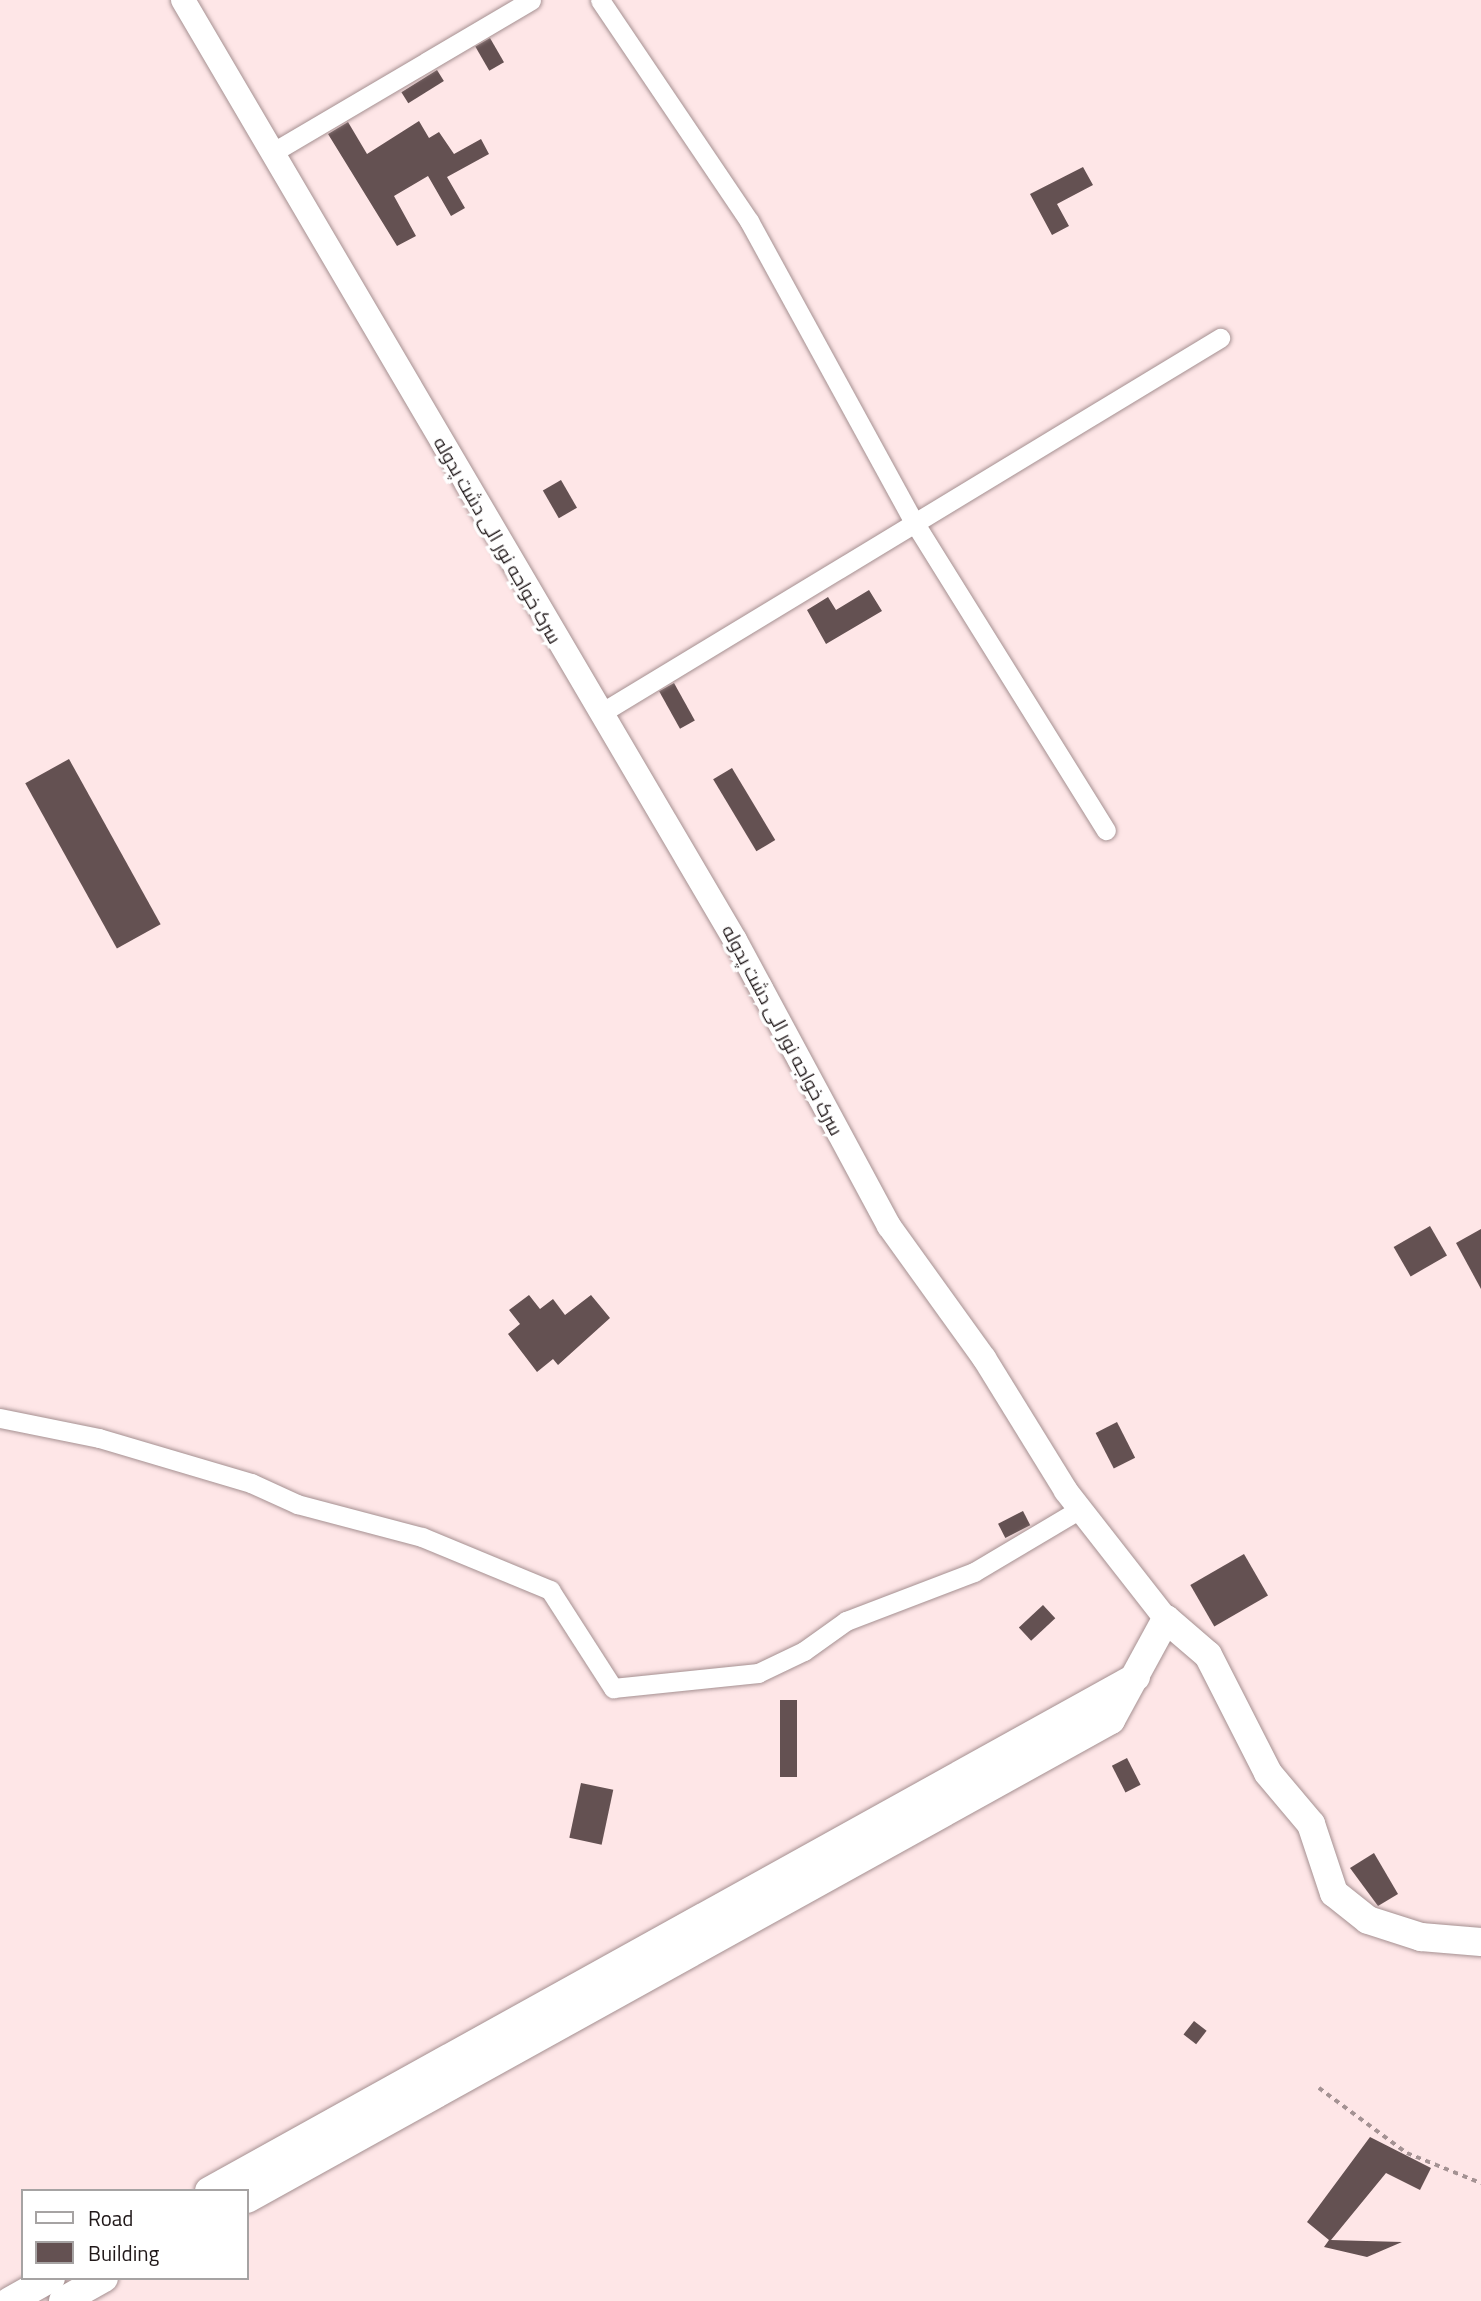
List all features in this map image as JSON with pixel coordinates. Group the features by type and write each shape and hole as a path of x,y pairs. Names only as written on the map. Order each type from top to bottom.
{"main road":[{"path":"248,2198 1111,1720 1166,1619"},
{"name":"سرک خواجه نور الی دشت پدوله","path":"1166,1619 1208,1655 1268,1773 1311,1824 1334,1893 1368,1920 1421,1937 1481,1942"},
{"path":"213,2189 1136,1677"},
{"path":"10,2301 47,2280"},
{"path":"63,2301 100,2280"}],"street":[{"name":"سرک خواجه نور الی دشت پدوله","path":"183,0 275,151 735,940 889,1226 984,1358 1080,1509 1166,1619"},
{"path":"275,151 531,0"},
{"path":"600,0 749,221 914,522 1106,830"},
{"path":"601,713 1220,338"},
{"path":"0,1418 212,1470 297,1504 422,1537 550,1590 613,1688 758,1673 804,1651 846,1621 974,1572 1080,1509"}],"path":[{"path":"1319,2088 1407,2153 1481,2183"}],"building":[{"path":"490,38 504,62 489,71 475,46"},
{"path":"437,70 444,81 408,103 401,92"},
{"path":"419,121 429,138 439,132 454,154 481,139 489,154 447,177 465,208 451,216 428,176 394,196 416,236 397,246 328,134 348,122 367,154"},
{"path":"1083,167 1093,185 1057,204 1069,226 1052,235 1030,194"},
{"path":"561,480 577,508 559,518 543,490"},
{"path":"869,590 882,611 826,644 807,610 828,597 836,610"},
{"path":"674,683 695,721 680,729 659,691"},
{"path":"69,759 161,924 117,949 25,783"},
{"path":"732,768 775,840 756,851 713,779"},
{"path":"1430,1226 1447,1255 1411,1276 1394,1247"},
{"path":"1481,1229 1481,1289 1456,1243"},
{"path":"529,1295 540,1309 553,1299 565,1315 591,1295 610,1318 558,1365 553,1359 537,1372 508,1334 520,1324 509,1310"},
{"path":"1117,1422 1135,1458 1114,1469 1096,1433"},
{"path":"1023,1511 1030,1525 1005,1538 998,1524"},
{"path":"1244,1554 1268,1596 1214,1627 1190,1585"},
{"path":"1043,1605 1055,1618 1031,1641 1019,1628"},
{"path":"780,1700 797,1700 797,1777 780,1777"},
{"path":"1127,1758 1141,1785 1125,1792 1112,1766"},
{"path":"581,1783 613,1790 602,1845 569,1838"},
{"path":"1374,1853 1398,1894 1378,1906 1350,1868"},
{"path":"1194,2021 1207,2031 1196,2044 1184,2034"},
{"path":"1370,2137 1431,2168 1420,2190 1386,2173 1331,2240 1402,2242 1367,2257 1324,2247 1329,2240 1307,2222"}]}
